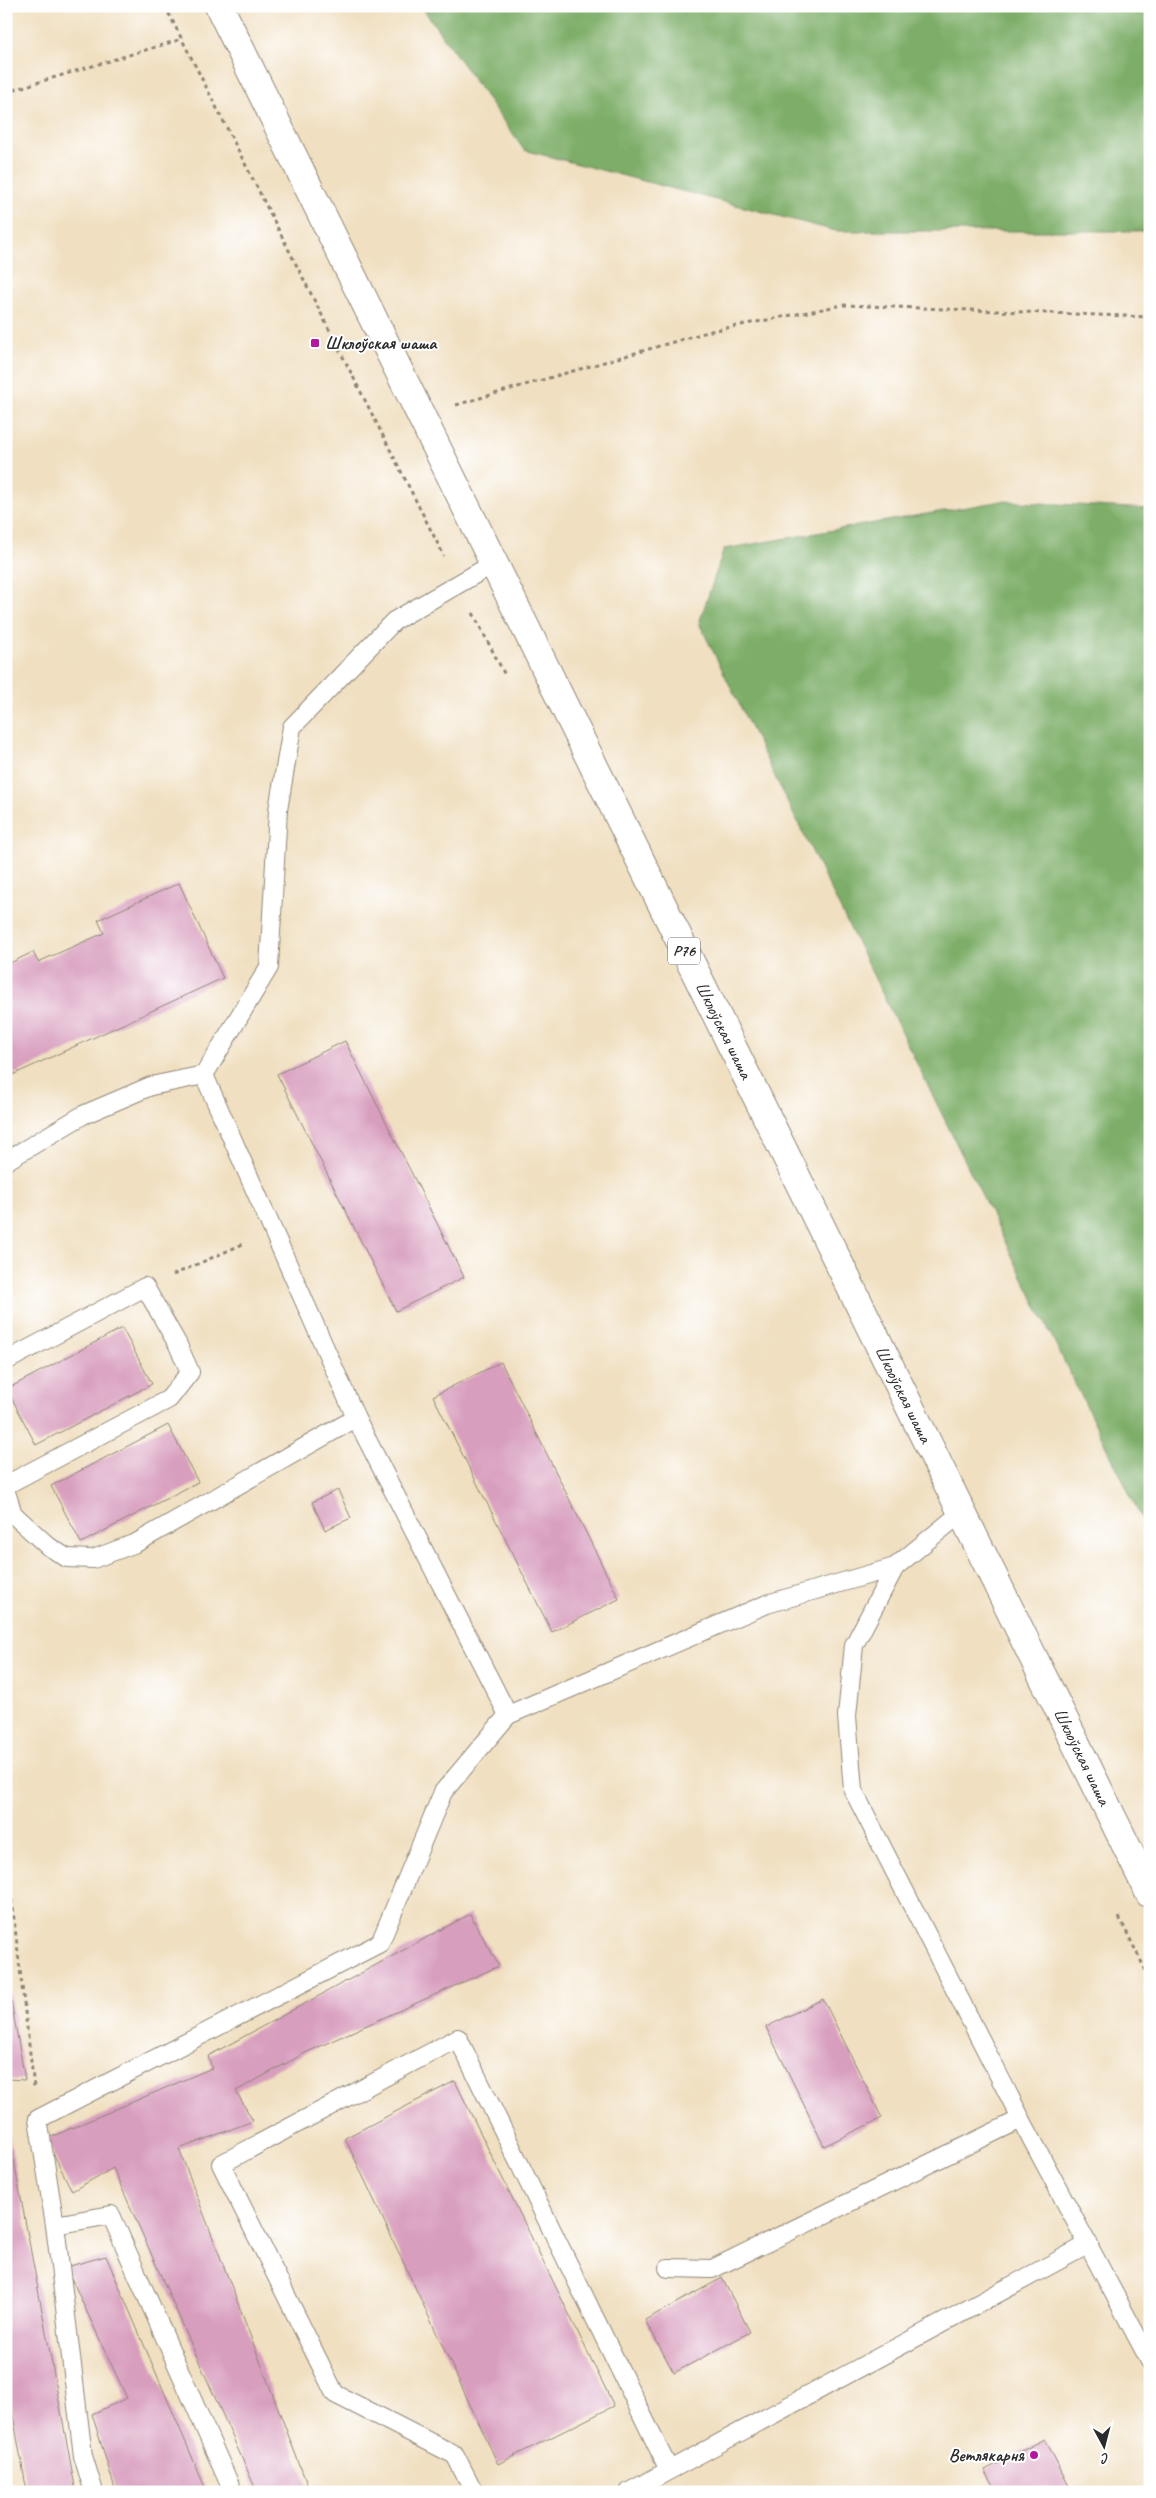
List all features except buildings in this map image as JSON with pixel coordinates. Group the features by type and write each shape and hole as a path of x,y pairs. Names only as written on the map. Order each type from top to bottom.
{"main road":[{"name":"Шклоўская шаша","path":"219,6 1150,1894"}],"lane":[{"path":"6,1161 83,1115 108,1104 151,1086 204,1075 269,967 278,810 292,727 394,621 493,564"},
{"path":"204,1075 356,1418 508,1715"},
{"path":"6,1361 145,1287 177,1343 190,1372 168,1399 6,1485"},
{"path":"6,1492 13,1514 48,1546 67,1558 93,1559 136,1543 356,1418"},
{"path":"961,1513 896,1567 854,1645 847,1716 853,1790 1021,2119 1150,2361"},
{"path":"94,2492 83,2456 55,2225 38,2119 380,1943 443,1792 508,1715 767,1604 896,1567"},
{"path":"474,2492 455,2455 335,2394 221,2164 458,2038 669,2470"},
{"path":"668,2268 712,2269 1021,2119"},
{"path":"55,2225 111,2215 233,2492"},
{"path":"629,2492 1089,2244"}],"path":[{"path":"6,92 182,39"},
{"path":"423,421 454,405 711,331 843,305 1150,316"},
{"path":"145,1287 273,1231"},
{"path":"6,1852 38,2119"}],"green space":[{"path":"421,6 1150,6 1150,231 836,231 524,150"},
{"path":"1002,501 1150,509 1150,1535 699,623 724,549"}],"place":[{"name":"Шклоўская шаша","path":"315,343"},
{"name":"Ветлякарня","path":"1034,2455"}]}
